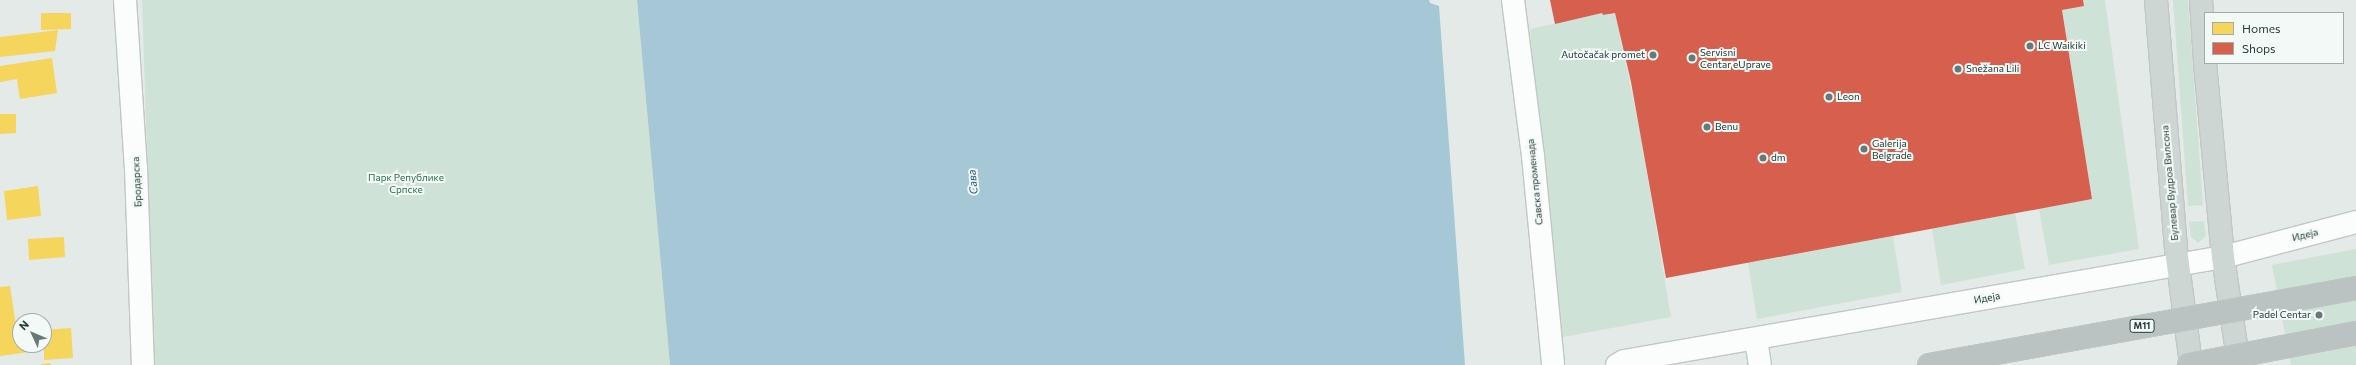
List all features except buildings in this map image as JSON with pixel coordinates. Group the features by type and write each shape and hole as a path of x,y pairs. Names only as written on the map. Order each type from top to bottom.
{"highway":[{"name":"M11","path":"1929,365 2356,288"},
{"path":"2190,365 2356,333"}],"main road":[{"name":"Булевар Вудроа Вилсона","path":"2156,0 2163,108 2178,266 2190,365"},
{"path":"2201,0 2204,47"},
{"path":"2205,64 2223,258 2240,365"}],"street":[{"name":"Бродарска","path":"125,0 137,176 143,365"},
{"name":"Савска променада","path":"1513,0 1533,156 1553,365"},
{"name":"Идеја","path":"1617,365 1624,360 1756,340 2223,258 2356,222"},
{"path":"1756,340 1760,365"}],"green space":[{"name":"Парк Републике Српске","path":"142,0 637,0 670,365 154,365"},
{"path":"2083,0 2105,0 2139,249 2049,265 2039,209 2092,199 2062,10 2084,6"},
{"path":"2173,0 2188,0 2203,205 2188,206"},
{"path":"1602,13 1603,15 1615,13 1616,17 1640,131 1671,317 1558,338 1530,29"},
{"path":"2015,213 2025,269 1941,285 1932,229"},
{"path":"2204,221 2206,236 2198,243 2191,237 2189,222"},
{"path":"1893,236 1902,292 1757,319 1748,263"},
{"name":"Padel Centar","path":"2356,249 2356,365 2291,365 2272,265"}],"water":[{"name":"Сава","path":"637,0 1429,0 1430,3 1439,6 1465,365 670,365"}],"place":[{"name":"LC Waikiki","path":"2030,46"},
{"name":"Autočačak promet","path":"1653,55"},
{"name":"Servisni Centar eUprave","path":"1692,58"},
{"name":"Snežana Lili","path":"1958,69"},
{"name":"Leon","path":"1829,97"},
{"name":"Benu","path":"1707,127"},
{"name":"Galerija Belgrade","path":"1864,149"},
{"name":"dm","path":"1763,158"},
{"name":"Padel Centar","path":"2319,315"}]}
